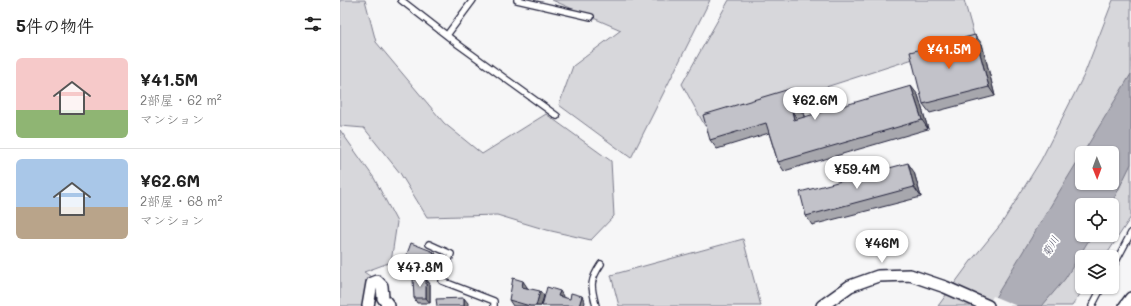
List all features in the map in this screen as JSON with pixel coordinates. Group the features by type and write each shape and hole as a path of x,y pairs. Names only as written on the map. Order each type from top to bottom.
{"street":[{"path":"822,306 850,286 878,276 910,275 988,306"},
{"path":"368,306 372,282 377,281 382,286 383,298 389,306"},
{"path":"1125,306 1131,298"}],"lane":[{"path":"401,0 558,116"},
{"path":"447,35 473,0"},
{"path":"517,0 591,17"},
{"path":"1119,256 1131,233"},
{"path":"429,244 451,254 442,281 494,301 494,306"},
{"path":"596,306 592,290 593,276 601,264"},
{"path":"1092,306 1098,294"}],"shaded area":[{"path":"340,0 365,0 376,42 444,123 482,154 546,114 611,161 614,216 591,240 547,230 497,215 427,217 400,173 364,128 340,126"},
{"path":"552,0 710,0 631,158 559,105 573,66 621,30"},
{"path":"729,0 964,0 975,39 705,126 682,84"},
{"path":"1113,0 1131,0 1131,217 1119,235 1119,198 1075,198 1075,242 1115,242 1110,250 1075,250 1075,294 1080,294 1072,306 938,306 971,261 1002,223 1041,160 1084,75"},
{"path":"340,130 374,178 397,222 391,262 364,272 377,281 372,304 374,306 340,306"},
{"path":"743,239 761,306 619,306 611,275"}],"water":[{"path":"1131,74 1131,164 1119,189 1119,146 1087,146"},
{"name":"菊川","path":"1075,166 1075,190 1118,190 1114,198 1075,198 1075,242 1088,242 1083,250 1075,250 1075,263 1065,279 1042,306 990,306"}],"pier":[{"path":"993,296 1017,306 988,306"}],"building":[{"path":"975,35 989,87 923,104 910,52"},
{"path":"911,86 922,120 778,162 766,123 710,140 703,115 793,88 798,107 792,111 794,120"},
{"path":"908,163 914,187 806,216 800,192"},
{"path":"411,243 434,252 427,271 404,262"},
{"path":"513,278 523,281 522,287 540,291 536,306 530,306 509,300"},
{"path":"413,279 426,279 426,298 414,298"},
{"path":"547,287 560,291 558,296 570,299 571,293 582,296 579,306 542,306"},
{"path":"464,298 464,306 437,306 436,299"}]}
